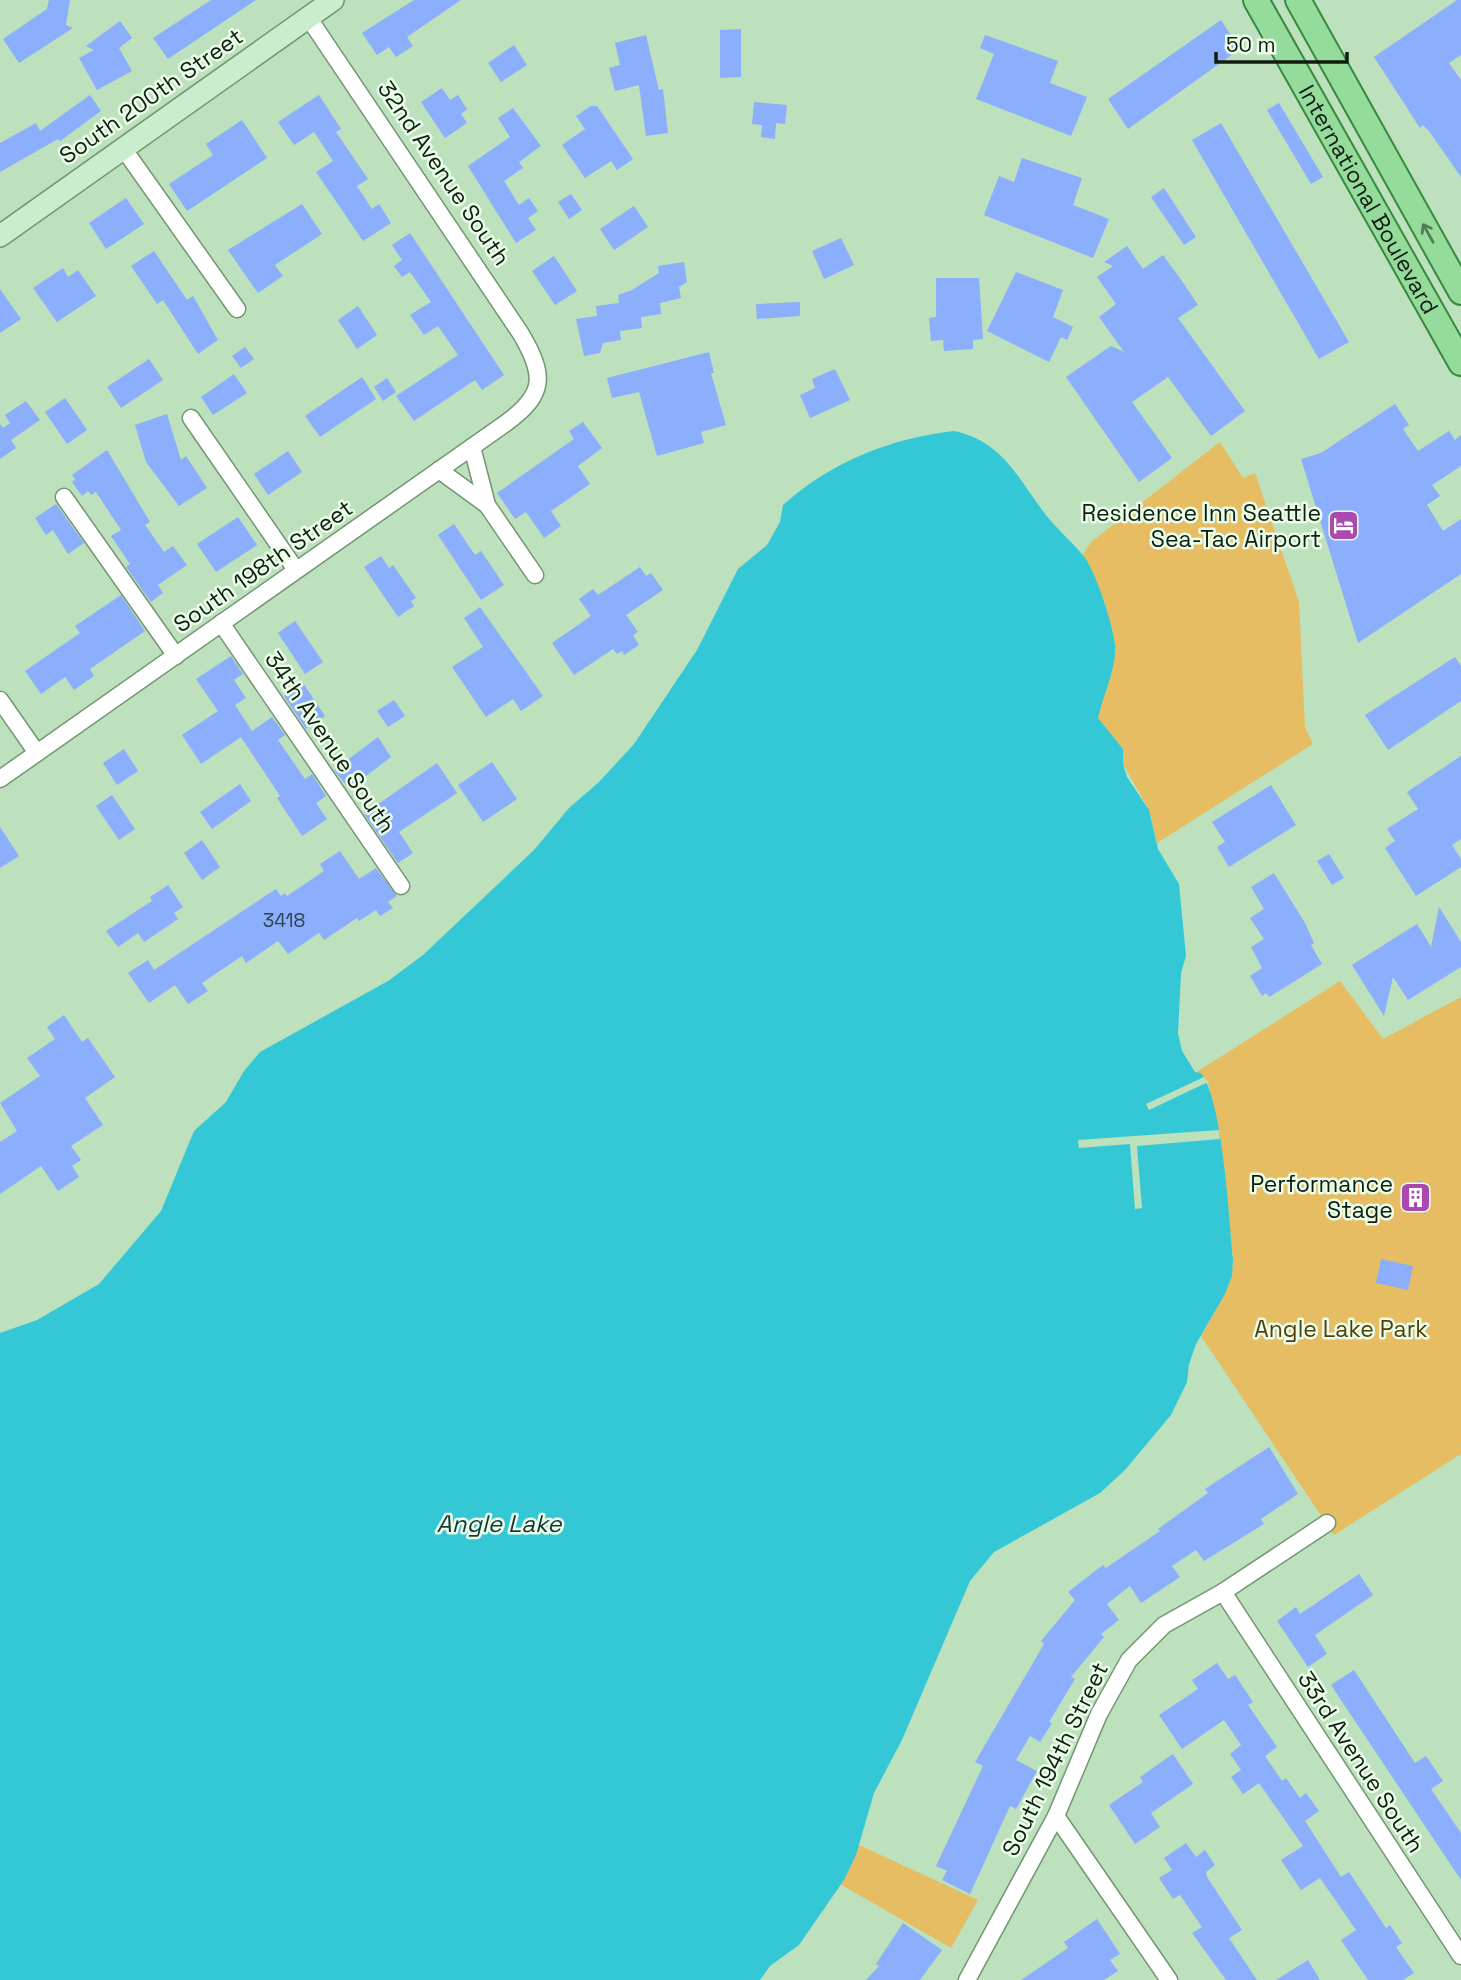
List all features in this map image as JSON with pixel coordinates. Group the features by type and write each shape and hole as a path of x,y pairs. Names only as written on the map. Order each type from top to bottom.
{"main road":[{"name":"South 200th Street","path":"0,236 123,148 302,8 333,0"},
{"name":"International Boulevard","path":"1256,0 1452,333 1461,363"},
{"name":"International Boulevard","path":"1298,0 1461,292"}],"street":[{"name":"32nd Avenue South","path":"302,8 521,334 537,366 540,379"},
{"path":"123,148 237,309"},
{"name":"South 198th Street","path":"0,779 524,409 540,379"},
{"path":"191,418 296,570"},
{"path":"472,447 488,505 536,575"},
{"path":"439,470 488,505"},
{"path":"64,497 176,656"},
{"name":"34th Avenue South","path":"221,623 401,886"},
{"path":"0,700 37,753"},
{"name":"South 194th Street","path":"967,1980 1056,1816 1099,1714 1129,1660 1144,1641 1164,1625 1223,1592 1327,1523"},
{"name":"33rd Avenue South","path":"1223,1592 1461,1956"},
{"path":"1056,1816 1169,1980"}],"green space":[{"path":"1220,442 1243,478 1255,473 1299,602 1305,727 1313,744 1157,843 1149,810 1123,764 1123,749 1097,717 1103,695 1105,603 1083,554 1091,542"},
{"name":"Angle Lake Park","path":"1340,981 1383,1039 1461,997 1461,1454 1334,1535 1201,1336 1226,1290 1233,1259 1220,1139 1208,1082 1195,1073"},
{"path":"859,1845 978,1900 951,1948 840,1884"}],"water":[{"name":"Angle Lake","path":"954,431 985,443 1008,463 1050,520 1082,554 1092,571 1107,611 1115,645 1112,672 1098,718 1123,749 1123,764 1127,777 1149,810 1158,849 1179,884 1186,956 1181,973 1178,1033 1182,1051 1195,1072 1201,1073 1209,1087 1215,1108 1224,1162 1233,1259 1232,1276 1225,1294 1196,1344 1189,1364 1187,1382 1171,1415 1125,1470 1100,1493 994,1552 970,1581 902,1740 874,1793 856,1855 844,1880 799,1945 770,1966 760,1980 0,1980 0,1333 37,1320 99,1284 161,1211 194,1131 226,1102 244,1071 260,1052 388,981 423,955 534,850 569,808 599,782 634,744 697,650 738,569 767,545 780,522 783,505 821,476 863,454 907,439"}],"pier":[{"path":"1204,1077 1208,1082 1149,1110 1146,1104"},
{"path":"1219,1130 1220,1139 1137,1146 1142,1208 1135,1209 1130,1144 1079,1148 1078,1140"}],"building":[{"path":"49,0 70,0 66,25 73,28 19,63 3,39 47,9"},
{"path":"211,0 256,0 168,59 153,38"},
{"path":"414,0 461,0 407,37 413,46 396,57 389,47 377,55 362,33"},
{"path":"1457,0 1461,0 1461,55 1449,63 1461,80 1461,177 1429,131 1423,125 1420,128 1374,57"},
{"path":"1221,20 1240,49 1128,129 1108,99"},
{"path":"120,21 132,38 119,48 132,71 97,90 79,58 94,50 86,46"},
{"path":"741,29 741,77 720,78 720,30"},
{"path":"646,35 659,90 663,89 668,133 646,136 639,85 615,91 609,68 620,65 615,43"},
{"path":"985,35 1058,61 1050,83 1087,97 1071,136 976,99 994,54 980,48"},
{"path":"514,45 527,65 501,82 488,63"},
{"path":"442,88 450,100 458,95 467,109 461,114 467,123 445,138 421,102"},
{"path":"90,95 101,111 60,141 58,139 0,172 0,143 36,123 40,131"},
{"path":"319,95 341,129 336,132 368,179 357,186 372,209 379,204 391,223 363,241 316,172 333,161 314,132 294,145 278,122"},
{"path":"754,102 787,105 785,124 776,123 775,139 761,137 762,125 752,124"},
{"path":"1279,103 1323,177 1311,184 1267,110"},
{"path":"591,106 597,106 633,159 617,170 611,161 585,178 562,145 585,129 576,116"},
{"path":"513,108 541,146 519,162 523,168 504,181 519,205 529,198 538,211 528,218 536,230 516,243 468,166 510,137 498,118"},
{"path":"242,120 267,158 187,211 169,184 213,155 206,144"},
{"path":"1221,123 1349,342 1319,359 1192,140"},
{"path":"1022,158 1082,178 1073,205 1109,219 1093,258 984,215 999,176 1014,182"},
{"path":"1164,188 1196,237 1184,245 1151,197"},
{"path":"571,194 582,210 569,219 558,202"},
{"path":"126,198 144,224 106,249 89,223"},
{"path":"302,204 322,234 275,265 283,276 258,293 228,250"},
{"path":"634,206 648,227 614,250 600,229"},
{"path":"410,233 504,375 482,390 475,380 414,421 396,396 458,355 438,326 424,335 410,315 431,302 410,272 402,277 394,266 402,260 392,245"},
{"path":"841,238 854,265 824,279 812,251"},
{"path":"1127,246 1143,269 1163,255 1182,281 1198,305 1178,318 1245,411 1211,436 1168,377 1132,402 1172,458 1139,482 1066,377 1111,346 1124,352 1099,317 1116,304 1097,277 1113,266 1104,262"},
{"path":"154,251 187,300 193,296 218,340 198,354 163,300 157,304 131,266"},
{"path":"554,256 577,291 555,305 532,271"},
{"path":"684,262 687,282 679,287 681,298 660,303 661,314 641,317 642,328 620,331 621,340 603,343 600,353 584,356 576,319 597,316 596,306 619,303 618,295 632,290 659,273 658,266"},
{"path":"63,268 68,277 78,270 96,296 57,322 33,288"},
{"path":"1016,272 1063,290 1053,317 1073,327 1067,340 1061,337 1049,362 987,331"},
{"path":"936,278 979,278 983,339 973,340 973,349 944,351 943,340 931,341 929,318 936,317"},
{"path":"0,289 21,319 0,333"},
{"path":"800,302 800,316 757,319 756,304"},
{"path":"358,306 377,335 357,349 338,320"},
{"path":"245,347 254,359 241,368 232,356"},
{"path":"709,352 714,373 711,373 726,425 701,432 704,443 657,456 639,392 612,398 607,378"},
{"path":"149,359 163,380 121,408 107,387"},
{"path":"835,369 850,400 810,418 800,395 815,388 812,379"},
{"path":"234,374 247,393 213,415 201,397"},
{"path":"362,377 376,399 320,437 305,416"},
{"path":"387,378 396,392 383,401 374,387"},
{"path":"65,398 87,430 67,444 45,412"},
{"path":"26,401 40,420 11,440 16,448 0,459 0,424 3,428 10,423 5,415"},
{"name":"Residence Inn Seattle Sea-Tac Airport","path":"1395,404 1409,425 1403,429 1418,451 1449,431 1455,440 1461,435 1461,466 1432,485 1440,496 1427,505 1443,531 1461,519 1461,574 1358,643 1301,459 1321,453"},
{"path":"167,414 181,460 186,456 207,488 179,506 146,462 135,425"},
{"path":"583,422 602,448 578,466 590,484 551,511 561,526 544,538 526,512 515,519 497,493 574,439 569,431"},
{"path":"107,450 150,522 145,525 164,552 173,546 187,565 158,585 163,593 151,602 126,567 130,564 111,536 121,530 96,492 91,495 88,491 82,496 72,482 75,479 72,475"},
{"path":"288,451 302,472 268,495 254,474"},
{"path":"56,504 84,543 68,554 53,530 46,535 35,518"},
{"path":"238,517 257,545 216,572 197,544"},
{"path":"454,524 475,555 481,551 504,585 481,600 438,535"},
{"path":"381,556 389,568 393,565 416,598 411,601 414,606 398,617 364,567"},
{"path":"640,567 646,576 651,573 663,590 626,615 638,632 633,635 639,645 624,655 622,651 617,654 613,649 574,675 552,643 591,616 579,599 593,589 598,595"},
{"path":"121,595 145,631 90,669 94,676 74,690 65,677 41,694 25,671 80,633 75,626"},
{"path":"480,607 543,696 521,711 513,699 486,717 452,667 483,647 464,618"},
{"path":"295,621 323,662 305,674 278,633"},
{"path":"231,656 243,674 234,680 246,698 235,705 252,731 272,717 285,735 278,740 305,779 312,774 326,796 316,803 327,819 302,836 277,798 280,796 241,737 201,764 182,735 218,711 196,679"},
{"path":"1455,657 1461,666 1461,701 1388,750 1365,715"},
{"path":"303,683 325,716 306,729 284,696"},
{"path":"394,700 405,716 388,727 377,711"},
{"path":"378,737 391,757 349,789 334,770"},
{"path":"124,749 138,771 117,785 103,763"},
{"path":"1461,756 1461,839 1452,845 1461,859 1461,867 1416,896 1385,848 1395,841 1387,829 1418,809 1407,792"},
{"path":"492,762 517,799 483,822 458,785"},
{"path":"437,763 457,793 399,832 413,853 398,863 364,814"},
{"path":"240,784 251,801 212,829 200,812"},
{"path":"1271,785 1296,825 1229,867 1217,847 1225,842 1212,822"},
{"path":"112,795 135,829 119,840 96,806"},
{"path":"0,827 19,856 0,868"},
{"path":"202,840 220,867 202,880 184,853"},
{"path":"340,851 359,879 376,868 397,896 388,902 393,908 380,916 376,910 359,921 357,918 324,940 319,933 288,954 278,941 246,963 242,956 202,983 208,991 188,1004 175,985 149,1003 128,973 148,960 154,970 276,889 281,896 285,893 287,896 324,871 320,864"},
{"path":"1329,854 1344,878 1332,885 1317,861"},
{"path":"1274,873 1305,923 1314,943 1311,945 1322,964 1269,997 1266,993 1262,996 1250,976 1262,968 1251,947 1264,939 1250,918 1264,909 1251,887"},
{"path":"168,885 183,907 174,913 178,919 144,942 138,933 118,947 106,931 152,901 150,897"},
{"path":"1439,907 1461,942 1461,967 1408,1000 1393,977 1384,1016 1352,965 1417,924 1431,947"},
{"path":"64,1015 82,1042 88,1038 115,1077 85,1098 103,1125 71,1146 81,1160 72,1166 79,1177 58,1191 41,1166 0,1194 0,1142 17,1131 0,1103 40,1076 27,1058 55,1039 47,1027"},
{"name":"Performance Stage","path":"1420,1180 1428,1194 1425,1214 1403,1199 1412,1185"},
{"path":"1381,1259 1413,1266 1408,1290 1376,1283"},
{"path":"1269,1447 1298,1494 1261,1519 1264,1524 1204,1561 1196,1550 1172,1566 1180,1577 1141,1603 1130,1586 1107,1604 1119,1620 1101,1634 1104,1637 1071,1677 1075,1679 1040,1742 1030,1736 1016,1760 1037,1771 1016,1809 1010,1806 970,1894 942,1880 947,1871 936,1866 983,1766 975,1762 1044,1644 1041,1641 1075,1600 1068,1592 1103,1565 1106,1568 1160,1531 1158,1529 1208,1493 1205,1489"},
{"path":"1359,1574 1373,1595 1315,1635 1327,1654 1308,1667 1277,1621 1296,1607 1300,1614"},
{"path":"1217,1663 1228,1679 1235,1675 1253,1702 1248,1705 1277,1747 1265,1756 1282,1781 1286,1778 1300,1798 1306,1793 1319,1811 1305,1821 1341,1877 1349,1872 1386,1928 1390,1925 1402,1943 1396,1947 1414,1973 1403,1980 1368,1980 1341,1940 1356,1930 1320,1878 1301,1890 1281,1860 1303,1846 1259,1783 1243,1794 1231,1777 1241,1770 1230,1754 1241,1745 1224,1720 1182,1749 1159,1715 1198,1689 1192,1680"},
{"path":"1354,1670 1415,1763 1426,1756 1443,1781 1431,1789 1461,1833 1461,1880 1331,1685"},
{"path":"1173,1754 1193,1784 1151,1813 1160,1827 1135,1844 1109,1805 1143,1782 1140,1777"},
{"path":"1186,1843 1196,1857 1205,1850 1215,1865 1206,1872 1207,1877 1242,1930 1229,1938 1257,1980 1226,1980 1192,1933 1202,1927 1180,1895 1173,1899 1159,1878 1172,1870 1164,1858"},
{"path":"1097,1919 1120,1954 1110,1960 1118,1971 1104,1980 1021,1980 1068,1948 1064,1942"},
{"path":"903,1923 942,1950 920,1980 866,1980 879,1966 876,1964"},
{"path":"1308,1960 1320,1980 1276,1980"}],"place":[{"name":"Residence Inn Seattle Sea-Tac Airport","path":"1344,526"},
{"name":"Performance Stage","path":"1416,1197"}]}
